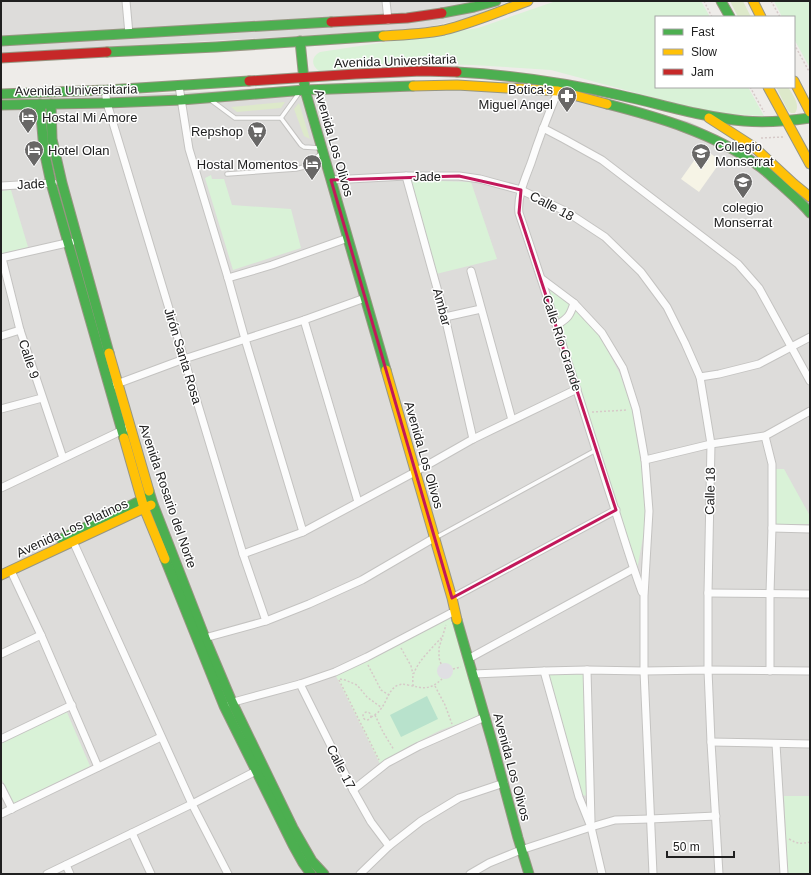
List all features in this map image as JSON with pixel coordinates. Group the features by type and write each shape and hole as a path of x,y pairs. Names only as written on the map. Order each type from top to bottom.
{"street":[{"path":"126,1 129,34"},
{"path":"386,1 388,20"},
{"path":"1,41 327,22 388,20 432,16 473,4 496,1"},
{"name":"Avenida Universitaria","path":"1,58 216,47 418,34 444,30 471,22 528,1"},
{"path":"721,1 729,16"},
{"path":"753,1 760,16"},
{"name":"Avenida Los Olivos","path":"300,41 303,90 332,180 452,598 465,662 473,674 504,783 521,850 529,874"},
{"name":"Avenida Universitaria","path":"1,94 50,93 179,86 432,70 550,81 620,95 706,116 768,122 810,118"},
{"path":"795,83 810,112"},
{"name":"Avenida Universitaria","path":"1,105 181,100 303,90 457,85 558,91 648,114 713,138 757,164 802,203 810,213"},
{"path":"179,86 189,149 302,532"},
{"path":"769,88 810,164"},
{"name":"Jirón Santa Rosa","path":"106,90 107,103 184,359 243,554 266,621"},
{"name":"Calle Río Grande","path":"558,91 521,190 518,206 519,213 557,325 616,510 633,569 644,596"},
{"path":"648,114 649,103"},
{"name":"Avenida Rosario del Norte","path":"40,104 44,150 51,183 68,243 126,429 143,504 228,704 260,769 293,845 311,874"},
{"name":"Avenida Rosario del Norte","path":"51,104 52,139 113,385"},
{"path":"706,116 754,147 810,197"},
{"path":"543,128 602,160 738,264 759,288 810,381"},
{"name":"Jade","path":"332,180 406,176 458,176 480,179 521,190"},
{"name":"Ambar","path":"406,176 445,317 473,440"},
{"path":"778,182 794,184"},
{"name":"Jade","path":"1,186 62,183"},
{"name":"Calle 18","path":"521,190 567,212 605,237 641,272 667,307 686,343 700,377 711,444 708,670 719,874"},
{"path":"228,278 272,265 348,238"},
{"path":"2,258 77,240"},
{"name":"Calle 9","path":"2,258 20,330 63,458"},
{"path":"471,271 512,420"},
{"path":"542,279 574,303 602,333 622,368 636,409 645,460 649,511 644,596 644,671 652,874"},
{"path":"113,385 184,359 304,320 365,298"},
{"path":"557,325 571,314 574,303"},
{"path":"445,317 481,308"},
{"path":"304,320 358,502"},
{"path":"1,336 20,330"},
{"path":"700,377 759,364 810,337"},
{"path":"243,554 302,532 473,440 577,389"},
{"path":"1,409 42,398"},
{"path":"645,460 711,444 765,436 810,411"},
{"path":"1,488 126,429"},
{"name":"Avenida Rosario del Norte","path":"126,429 201,639"},
{"path":"765,436 772,464 770,671"},
{"name":"Avenida Los Platinos","path":"1,567 71,538 152,499"},
{"path":"452,598 616,510"},
{"path":"772,528 810,529"},
{"path":"71,538 192,804 228,874"},
{"name":"Avenida Los Platinos","path":"1,576 71,538"},
{"path":"201,639 266,621 309,604 362,580 434,538"},
{"path":"465,662 633,569"},
{"path":"11,571 41,635 98,767"},
{"path":"708,594 810,594"},
{"path":"228,704 300,684 335,672 455,611"},
{"path":"1,654 41,635"},
{"path":"473,674 587,670 810,671"},
{"path":"587,670 591,827"},
{"path":"544,671 579,797 591,827 602,874"},
{"name":"Calle 17","path":"300,684 353,790 371,822 389,846"},
{"path":"1,739 72,705"},
{"path":"353,790 387,763 419,746 485,717"},
{"path":"1,814 161,737"},
{"path":"711,742 810,744"},
{"path":"776,744 784,874"},
{"path":"47,874 192,804 260,769"},
{"name":"Avenida Rosario del Norte","path":"260,769 312,861 324,874"},
{"path":"360,874 389,846 421,821 459,798 504,783"},
{"path":"1,787 12,808"},
{"path":"470,874 489,863 521,850 615,820 716,816"},
{"path":"132,833 152,874"},
{"path":"66,865 70,874"}],"lane":[{"path":"281,118 303,90"},
{"path":"208,98 235,118 281,118"},
{"path":"281,118 301,146 322,150"},
{"path":"227,174 296,169 304,167 322,150"},
{"path":"434,538 596,450"}],"path":[{"path":"704,1 712,16"},
{"path":"771,1 779,16"},
{"path":"795,46 810,73"},
{"path":"751,88 765,115"},
{"path":"747,142 757,138 787,136"},
{"path":"584,412 636,409"},
{"path":"441,664 439,658 439,648 448,622"},
{"path":"413,674 428,651 443,636"},
{"path":"401,648 411,666 413,686"},
{"path":"453,669 465,662"},
{"path":"368,665 381,690 389,695"},
{"path":"380,762 338,678 357,685 367,697 382,708"},
{"path":"359,721 364,719 368,720 375,715 382,708 396,686 401,684 423,688 434,686 442,679"},
{"path":"434,686 445,705 452,724"},
{"path":"364,719 364,715 367,713 369,713 371,717"},
{"path":"375,715 383,732 396,751"},
{"path":"788,838 800,844 810,842"}],"highlighted area":[{"path":"459,176 521,190 519,213 616,510 452,598 331,180"}],"shaded area":[{"path":"1,1 509,1 470,18 418,29 1,53"},
{"path":"383,80 505,82 571,89 690,122 749,151 810,203 810,874 1,874 1,100 196,92"},
{"name":"Collegio Monserrat","path":"703,148 721,161 699,192 681,179"},
{"path":"445,663 451,665 453,671 451,677 445,679 439,677 437,671 439,665"}],"green space":[{"path":"556,1 701,1 709,16 655,16 655,88 749,88 764,116 714,113 551,70 473,65 393,63 319,71 313,64 315,56 320,52 478,28"},
{"path":"730,1 743,1 750,16 738,16"},
{"path":"774,1 810,1 810,68 795,41 795,16 782,16"},
{"path":"776,88 789,88 797,103 797,110 795,113 788,111"},
{"path":"285,102 281,108 237,112 231,107"},
{"path":"299,103 310,139 304,136 294,109"},
{"path":"211,175 212,179 224,179 232,205 291,209 301,248 233,270 205,178"},
{"path":"410,180 471,182 497,259 436,274"},
{"path":"11,190 28,247 1,254 1,191"},
{"path":"548,289 575,308 600,336 620,374 632,410 641,461 645,510 644,532 637,570"},
{"path":"776,469 784,469 810,516 810,524 774,524"},
{"path":"445,618 452,620 480,713 478,717 441,730 409,746 380,764 336,676 369,660"},
{"path":"547,674 585,674 588,796 581,795"},
{"path":"427,696 438,719 401,737 390,715"},
{"path":"66,710 90,766 14,803 1,778 1,743"},
{"path":"784,796 810,796 810,874 788,874"}],"traffic: fast":[{"path":"442,13 496,1"},
{"path":"721,1 729,16"},
{"path":"1,41 331,22"},
{"path":"107,52 216,47 383,36"},
{"path":"300,41 305,90 386,370"},
{"path":"457,72 518,77 559,83 728,119 752,122 769,122 810,118"},
{"path":"1,94 107,90 249,81"},
{"path":"1,105 181,100 305,90 413,86"},
{"path":"40,104 44,150 51,183 124,438"},
{"path":"51,104 52,139 62,183 109,353"},
{"path":"607,104 646,114 684,127 722,143 762,168 810,213"},
{"path":"149,491 205,638 232,702 293,828 312,861 324,874"},
{"path":"61,539 148,497"},
{"path":"165,559 224,706 293,845 311,874"},
{"path":"457,620 529,874"}],"traffic: slow":[{"path":"383,36 444,30 528,1"},
{"path":"753,1 760,16"},
{"path":"795,83 810,112"},
{"path":"413,86 457,85 558,91 607,104"},
{"path":"769,88 810,164"},
{"path":"709,118 754,147 810,197"},
{"path":"109,353 149,491"},
{"path":"386,370 452,598 457,620"},
{"path":"124,438 144,508 165,559"},
{"path":"1,575 151,505"}],"traffic: jam":[{"path":"331,22 407,18 442,13"},
{"path":"1,58 107,52"},
{"path":"249,81 422,71 457,72"}],"place":[{"name":"Botica's Miguel Angel","path":"567,113"},
{"name":"Hostal Mi Amore","path":"28,134"},
{"name":"Repshop","path":"257,148"},
{"name":"Hotel Olan","path":"34,167"},
{"name":"Collegio Monserrat","path":"701,170"},
{"name":"Hostal Momentos","path":"312,181"},
{"name":"colegio Monserrat","path":"743,199"}]}
